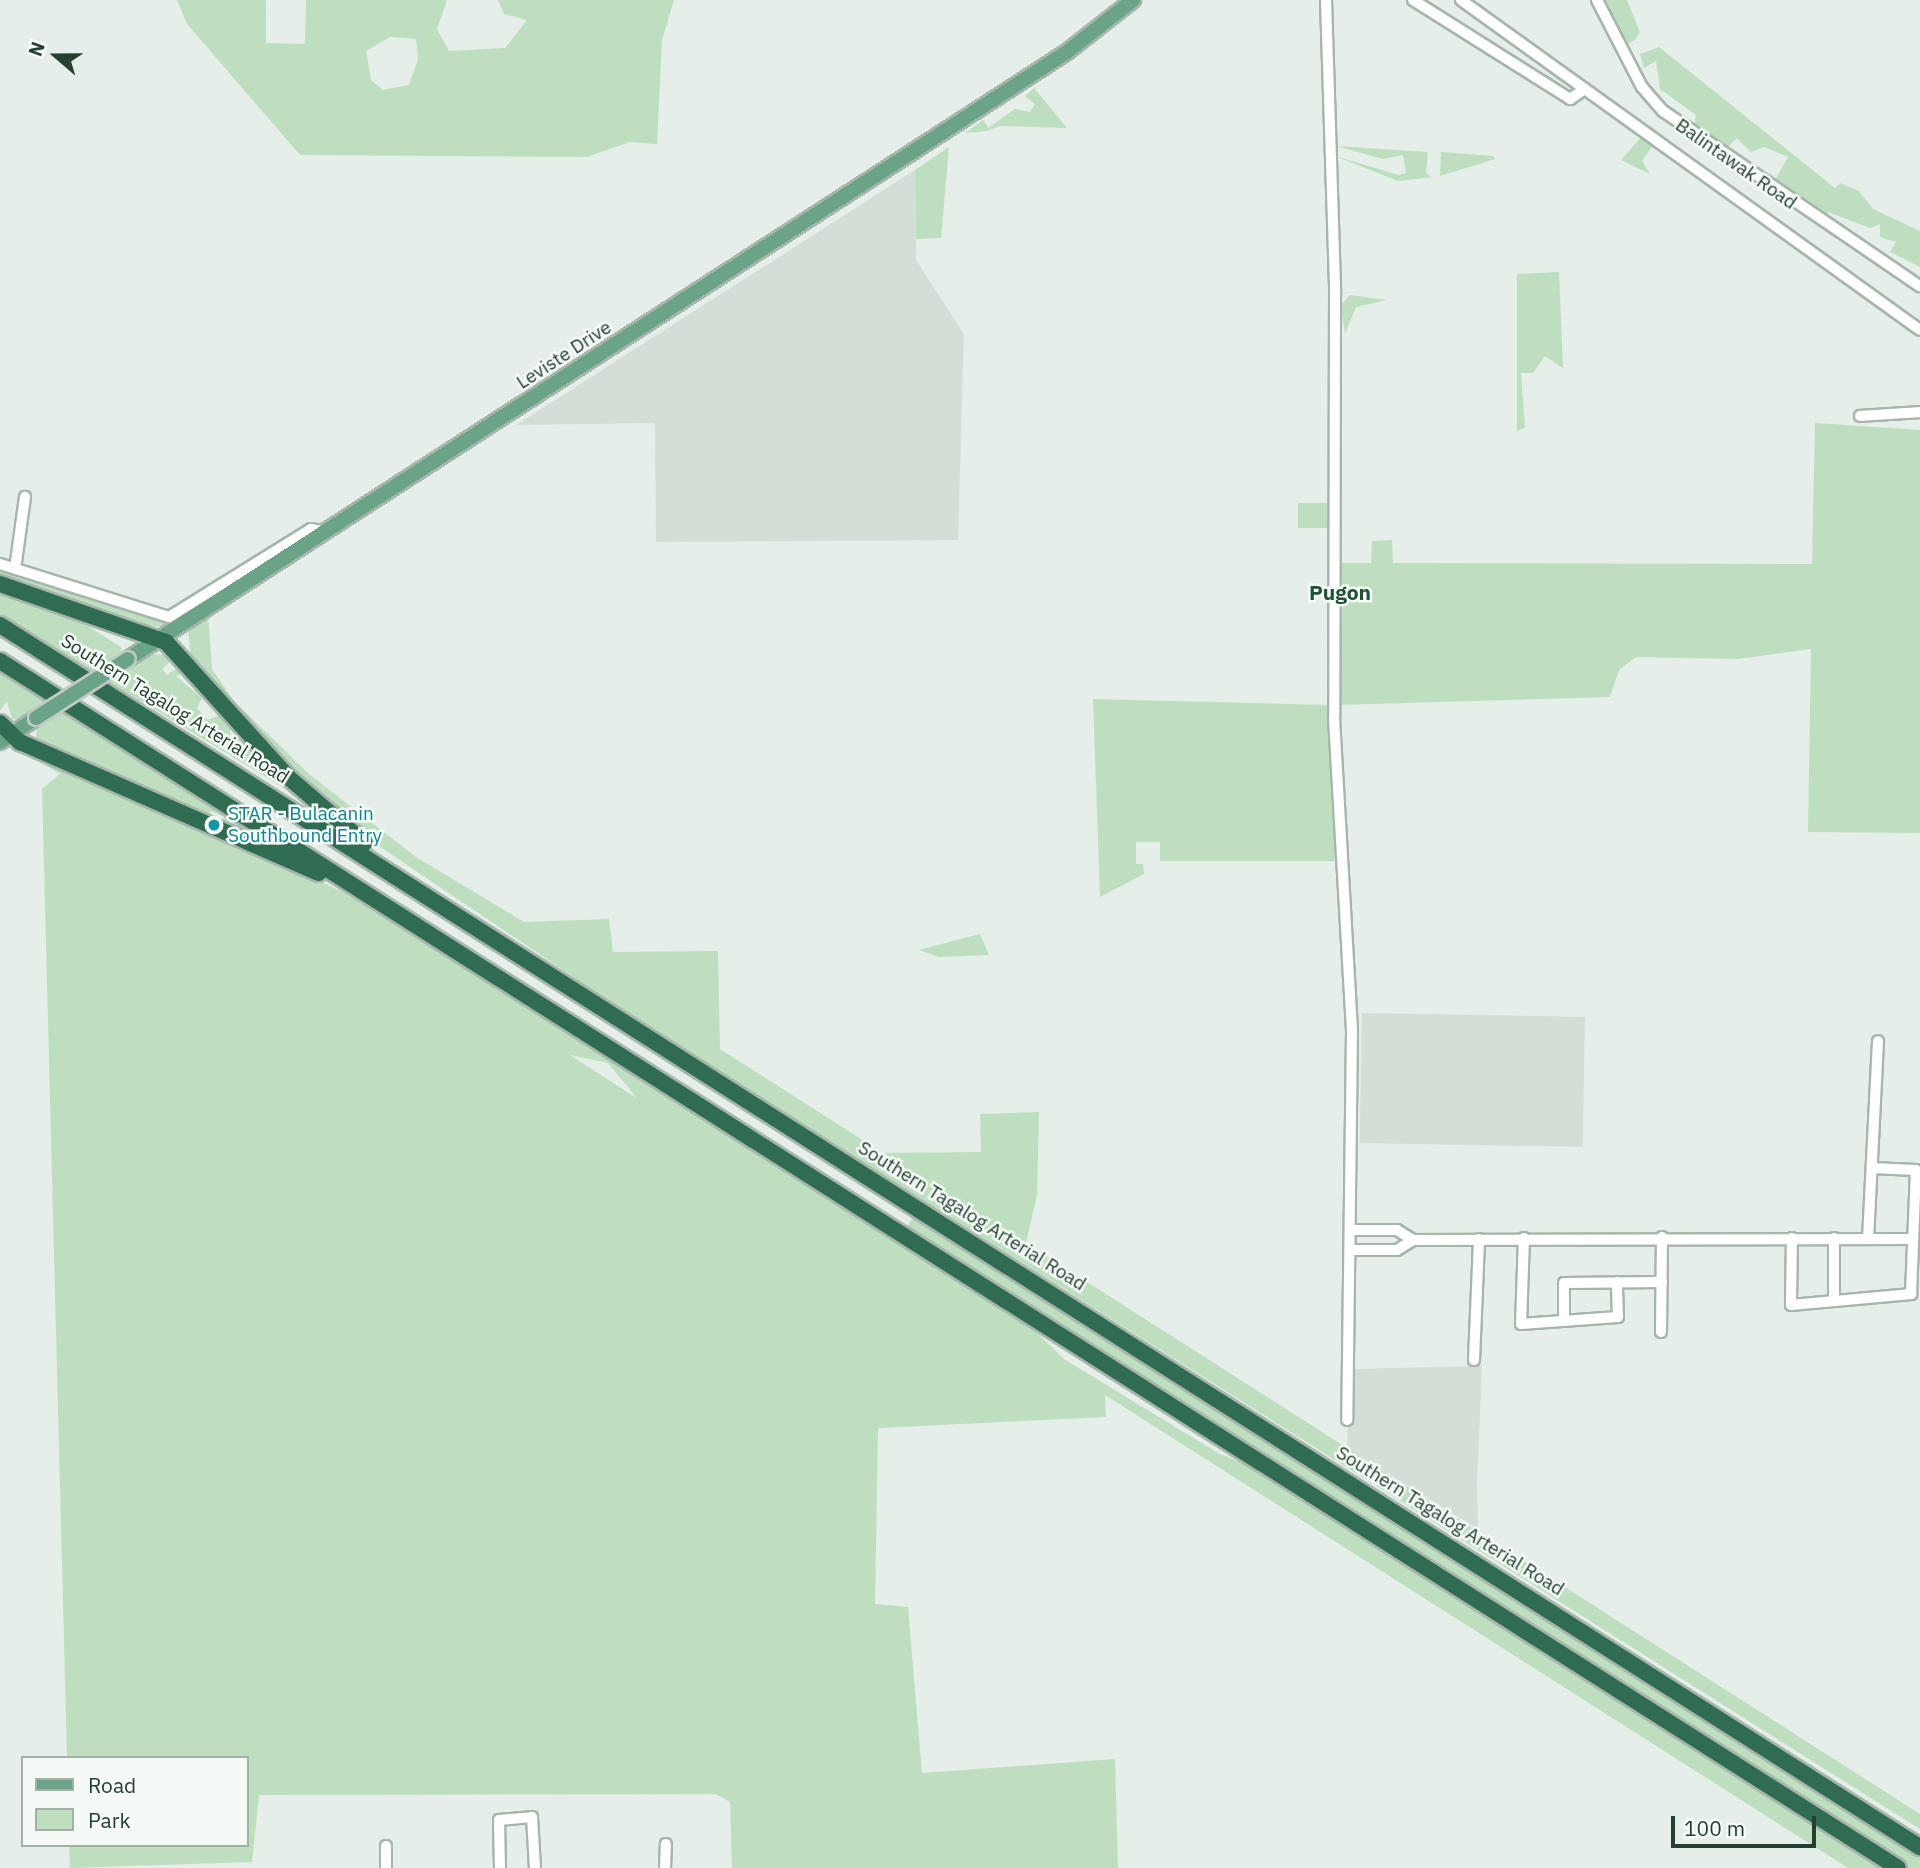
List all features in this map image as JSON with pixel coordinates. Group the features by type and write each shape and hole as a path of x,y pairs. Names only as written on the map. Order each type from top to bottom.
{"highway":[{"path":"0,584 160,638 305,793 468,920"},
{"name":"Southern Tagalog Arterial Road","path":"0,625 468,920 1920,1847"},
{"path":"0,661 416,923 1898,1868"},
{"path":"4,733 294,860 416,923"},
{"path":"1694,1701 1920,1838"}],"main road":[{"name":"Leviste Drive","path":"4,733 36,718 1067,52 1133,0"}],"street":[{"path":"1326,0 1335,294 1334,718 1350,968 1347,1420"},
{"path":"1413,0 1570,99 1585,89"},
{"path":"1461,0 1920,330"},
{"name":"Balintawak Road","path":"1597,0 1642,87 1663,111 1920,286"},
{"path":"1860,416 1920,412"},
{"path":"15,569 25,497"},
{"path":"0,564 169,617 312,529 325,532"},
{"path":"1868,1239 1878,1041"},
{"path":"1792,1238 1791,1304 1911,1294 1916,1170 1872,1168"},
{"path":"1350,1230 1397,1230 1413,1240"},
{"path":"1350,1250 1397,1250 1413,1240 1662,1237 1913,1239"},
{"path":"1661,1332 1662,1237"},
{"path":"1524,1238 1521,1324 1618,1317 1617,1282"},
{"path":"1834,1238 1834,1301"},
{"path":"1474,1360 1479,1239"},
{"path":"1564,1321 1564,1283 1662,1282"},
{"path":"500,1868 499,1820 532,1817 535,1868"},
{"path":"666,1844 666,1868"},
{"path":"386,1846 386,1868"}],"shaded area":[{"path":"915,170 916,260 964,334 958,540 656,542 655,423 516,425"},
{"path":"1362,1013 1585,1017 1583,1147 1360,1143"},
{"path":"1482,1366 1477,1483 1478,1529 1347,1448 1351,1369"}],"green space":[{"path":"177,0 266,0 266,43 305,44 306,0 447,0 437,29 449,51 505,48 527,20 504,14 498,0 674,0 662,40 657,144 630,142 587,157 300,155 187,24","holes":["390,37 416,39 418,59 409,85 383,90 371,80 366,51"]},
{"path":"1602,0 1627,0 1640,32 1635,40 1628,44"},
{"path":"1659,47 1835,188 1840,183 1859,191 1873,209 1920,231 1920,267 1890,252 1896,242 1880,237 1880,224 1870,228 1828,212 1824,220 1774,182 1788,157 1764,147 1751,152 1737,138 1727,148 1694,125 1696,115 1660,89 1656,61 1644,68 1640,54"},
{"path":"1034,88 1067,128 1000,126 986,131 965,133 983,120 988,128 1015,109 1030,112 1035,104 1025,96"},
{"path":"1644,134 1655,142 1642,161 1650,174 1621,160"},
{"path":"1336,146 1428,152 1426,173 1432,177 1398,181 1335,156 1399,175 1406,173 1403,155 1383,159"},
{"path":"949,147 941,238 916,239 915,170"},
{"path":"1441,152 1493,156 1495,159 1440,176"},
{"path":"1559,272 1563,368 1545,356 1533,373 1521,373 1525,428 1517,431 1517,274"},
{"path":"1339,295 1343,303 1350,295 1387,300 1356,307 1345,334"},
{"path":"1815,423 1920,430 1920,833 1808,832 1811,649 1737,659 1636,657 1619,670 1610,697 1337,705 1341,563 1371,563 1372,541 1392,540 1393,563 1812,564"},
{"path":"1298,503 1332,503 1332,528 1298,528"},
{"path":"0,567 85,597 177,619 165,627 136,624 0,579"},
{"path":"0,590 88,626 122,648 118,658 129,668 150,654 166,655 170,662 162,669 167,675 178,667 184,674 176,676 202,698 197,708 208,720 219,715 230,728 230,738 238,737 294,794 0,616"},
{"path":"208,614 212,669 234,701 309,774 416,857 524,922 609,919 613,952 718,951 720,1049 883,1153 981,1152 980,1114 1039,1112 1037,1195 1026,1243 1920,1814 1920,1829 631,1016 376,844 292,773 191,658 188,630"},
{"path":"0,670 207,804 308,861 222,824 224,817 211,811 208,817 36,740 37,727 50,717 12,719 7,701 0,711"},
{"path":"1093,699 1329,705 1336,861 1160,861 1160,842 1136,842 1136,864 1143,864 1144,874 1100,897"},
{"path":"25,753 31,753 203,832 277,859 346,894 1024,1320 1064,1359 1218,1453 1266,1472 1888,1868 1848,1868 1105,1395 1106,1417 878,1428 875,1604 908,1607 922,1773 1115,1759 1118,1868 732,1868 730,1802 716,1794 259,1795 252,1862 70,1868 69,1847 248,1847 248,1756 67,1756 42,789 60,774","holes":["570,1055 608,1063 635,1097"]},
{"path":"980,934 989,955 939,957 919,950"},
{"path":"916,1212 1920,1851 1920,1868 1909,1868 907,1227"}],"place":[{"name":"STAR - Bulacanin Southbound Entry","path":"214,825"}],"district":[{"name":"Pugon","path":"1340,592"}]}
